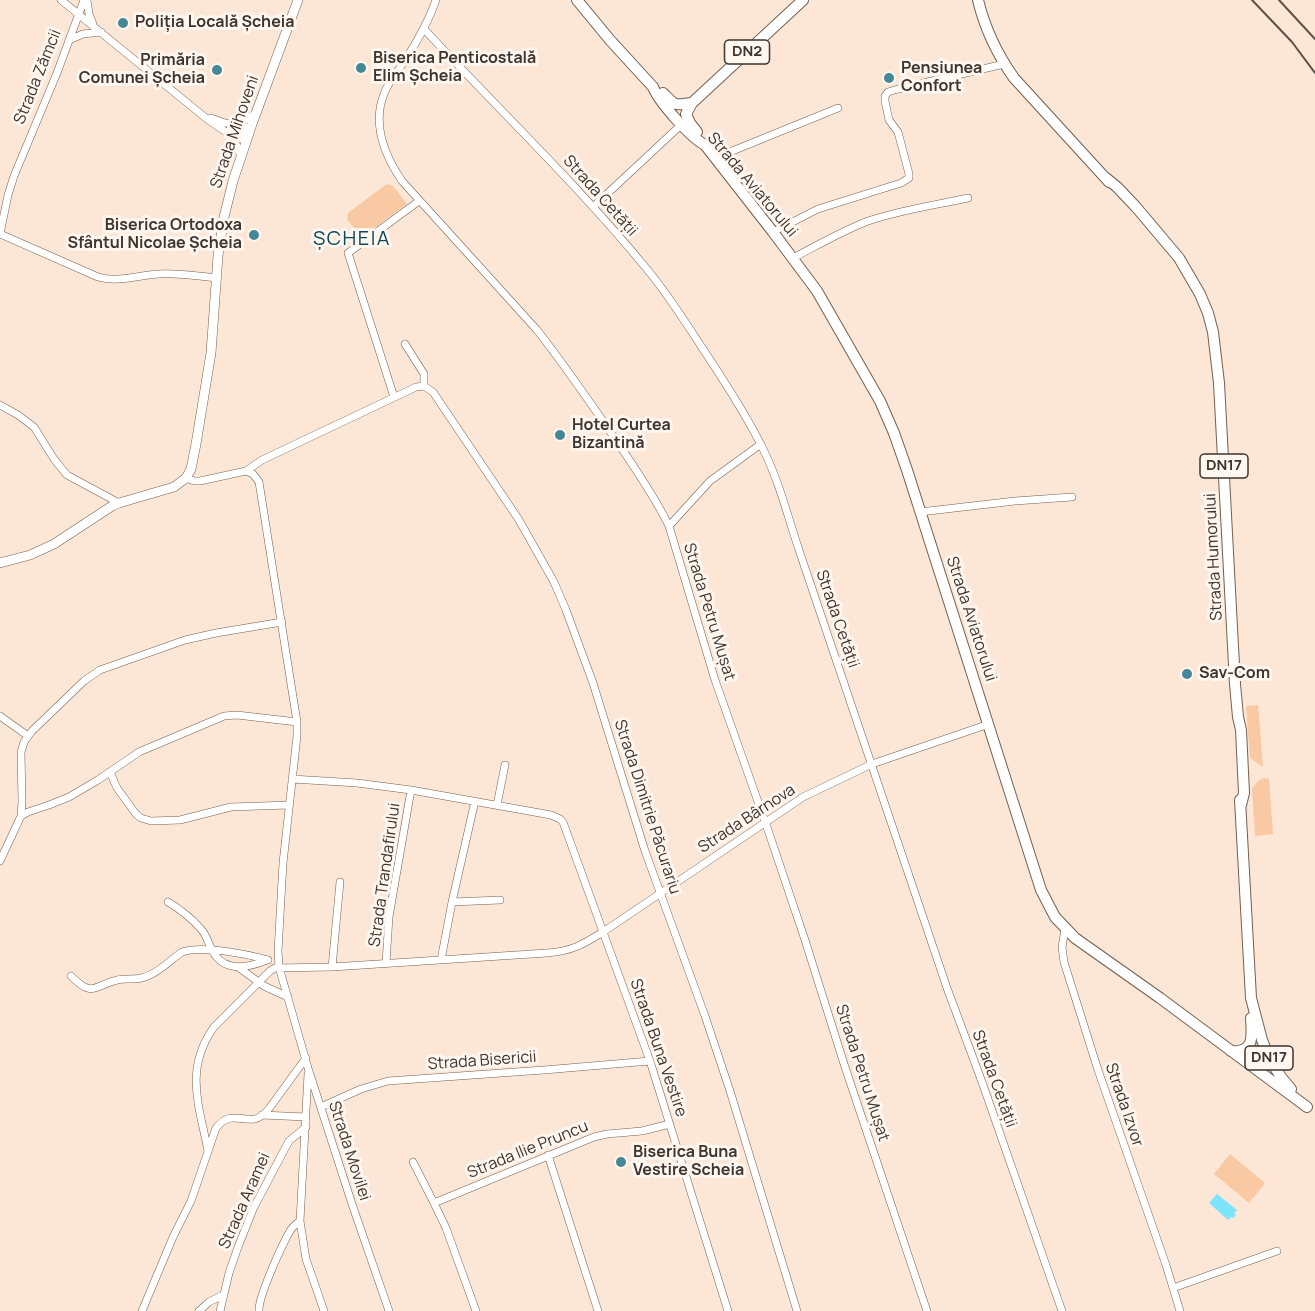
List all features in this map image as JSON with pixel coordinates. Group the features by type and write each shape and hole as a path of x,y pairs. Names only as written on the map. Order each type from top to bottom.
{"main road":[{"name":"Strada Mihoveni","path":"186,478 195,453 207,383 221,234 241,157 239,131 256,113 298,0"},
{"path":"577,0 653,87 659,89 672,103 678,105 692,103"},
{"name":"DN2","path":"692,103 803,0"},
{"name":"Strada Humorului","path":"978,0 985,26 1004,64 1023,90 1150,223 1179,258 1195,284 1208,313 1216,347 1225,476 1238,717 1235,730 1251,998 1269,1058 1285,1082 1311,1110"},
{"name":"Strada Aviatorului","path":"653,87 656,95 697,141 705,145 817,291 880,400 901,452 1041,890 1055,917 1065,929 1094,953 1160,998 1311,1110"},
{"path":"692,103 687,111 687,119 705,145"},
{"path":"0,563 30,555 54,544 119,503 169,489 186,478"},
{"path":"1231,1051 1242,1051 1250,1044 1251,998"}],"street":[{"path":"61,0 203,114 239,131"},
{"path":"85,0 94,27"},
{"name":"Strada Zămcii","path":"0,234 14,176 85,0"},
{"name":"Strada Petru Mușat","path":"436,0 424,29 384,92 379,125 384,148 402,181 545,339 636,471 669,526 715,680 805,940 844,1067 927,1311"},
{"name":"Strada Cetății","path":"424,29 593,207 647,270 675,306 739,404 761,444 778,485 947,987 1062,1311"},
{"path":"69,40 83,34 101,32"},
{"path":"773,232 818,209 901,183 909,178 898,132 889,120 885,101 888,92 1004,64"},
{"path":"715,158 838,108"},
{"path":"241,157 239,131 256,113"},
{"path":"593,207 682,124"},
{"path":"793,258 871,220 968,198"},
{"path":"394,397 348,253 419,201"},
{"path":"0,234 105,279 162,274 217,278"},
{"name":"Strada Dimitrie Păcurariu","path":"405,344 424,374 424,386 433,392 524,529 554,582 569,619 593,683 660,893 730,1091 797,1311"},
{"path":"186,478 200,481 246,471 262,460 394,397 416,387 424,386"},
{"path":"0,405 18,415 34,428 67,475 119,503"},
{"path":"669,526 710,481 761,444"},
{"name":"Strada Movilei","path":"246,471 253,474 259,482 297,722 283,863 279,964 308,1068 390,1311"},
{"path":"920,512 1072,497"},
{"path":"0,861 21,816 21,752 24,742 84,681 100,670 184,640 282,622"},
{"path":"21,816 69,796 139,752 224,716 237,715 297,722"},
{"path":"0,716 28,736"},
{"name":"Strada Bârnova","path":"268,960 279,964 332,967 564,952 603,932 803,797 872,764 989,724"},
{"path":"292,779 357,783 497,805 505,765"},
{"path":"110,772 117,788 136,814 151,821 180,820 231,807 289,805"},
{"name":"Strada Trandafirului","path":"386,963 389,917 411,790"},
{"path":"441,960 475,801"},
{"name":"Strada Buna Vestire","path":"497,805 551,815 563,822 650,1061 728,1311"},
{"path":"332,967 340,882"},
{"path":"452,902 500,900"},
{"path":"168,902 201,928 215,956 226,964 238,967 259,983 288,997"},
{"name":"Strada Izvor","path":"1065,929 1062,947 1064,962 1180,1311"},
{"path":"70,976 83,988 90,990 114,981 143,978 182,952 198,949 244,954 268,960"},
{"path":"238,967 268,960"},
{"path":"208,1151 197,1094 195,1074 198,1059 214,1028 279,964"},
{"path":"142,1311 191,1201 216,1128 229,1118 255,1119 262,1115 306,1058"},
{"name":"Strada Bisericii","path":"321,1107 388,1080 650,1061"},
{"path":"308,1068 300,1221 306,1259 324,1311"},
{"path":"262,1115 306,1117"},
{"name":"Strada Ilie Pruncu","path":"434,1203 594,1137 642,1131 670,1124"},
{"name":"Strada Aramei","path":"220,1311 238,1247 259,1198 289,1141 306,1126"},
{"path":"548,1155 598,1311"},
{"path":"413,1162 446,1228 476,1311"},
{"path":"258,1311 263,1292 291,1229 300,1221"},
{"path":"1173,1288 1277,1251"},
{"path":"199,1311 209,1302 223,1295"}],"shaded area":[{"path":"388,184 393,186 407,204 360,236 347,219 348,213"},
{"path":"1258,705 1263,767 1250,758 1246,706"},
{"path":"1264,778 1269,779 1273,834 1255,836 1252,788"},
{"path":"1257,1037 1281,1082 1241,1056 1250,1054"},
{"path":"1230,1154 1265,1183 1249,1203 1214,1174"}],"water":[{"path":"1217,1194 1237,1210 1233,1218 1228,1220 1209,1203"}],"railway":[{"path":"1252,0 1292,42 1315,73"},
{"path":"1279,0 1315,39"}],"place":[{"name":"Poliția Locală Șcheia","path":"123,23"},
{"name":"Biserica Penticostală Elim Șcheia","path":"361,68"},
{"name":"Primăria Comunei Șcheia","path":"217,70"},
{"name":"Pensiunea Confort","path":"889,78"},
{"name":"Biserica Ortodoxa Sfântul Nicolae Șcheia","path":"254,235"},
{"name":"Hotel Curtea Bizantină","path":"560,435"},
{"name":"Sav-Com","path":"1187,674"},
{"name":"Biserica Buna Vestire Scheia","path":"621,1162"}],"district":[{"name":"ȘCHEIA","path":"352,239"}]}
